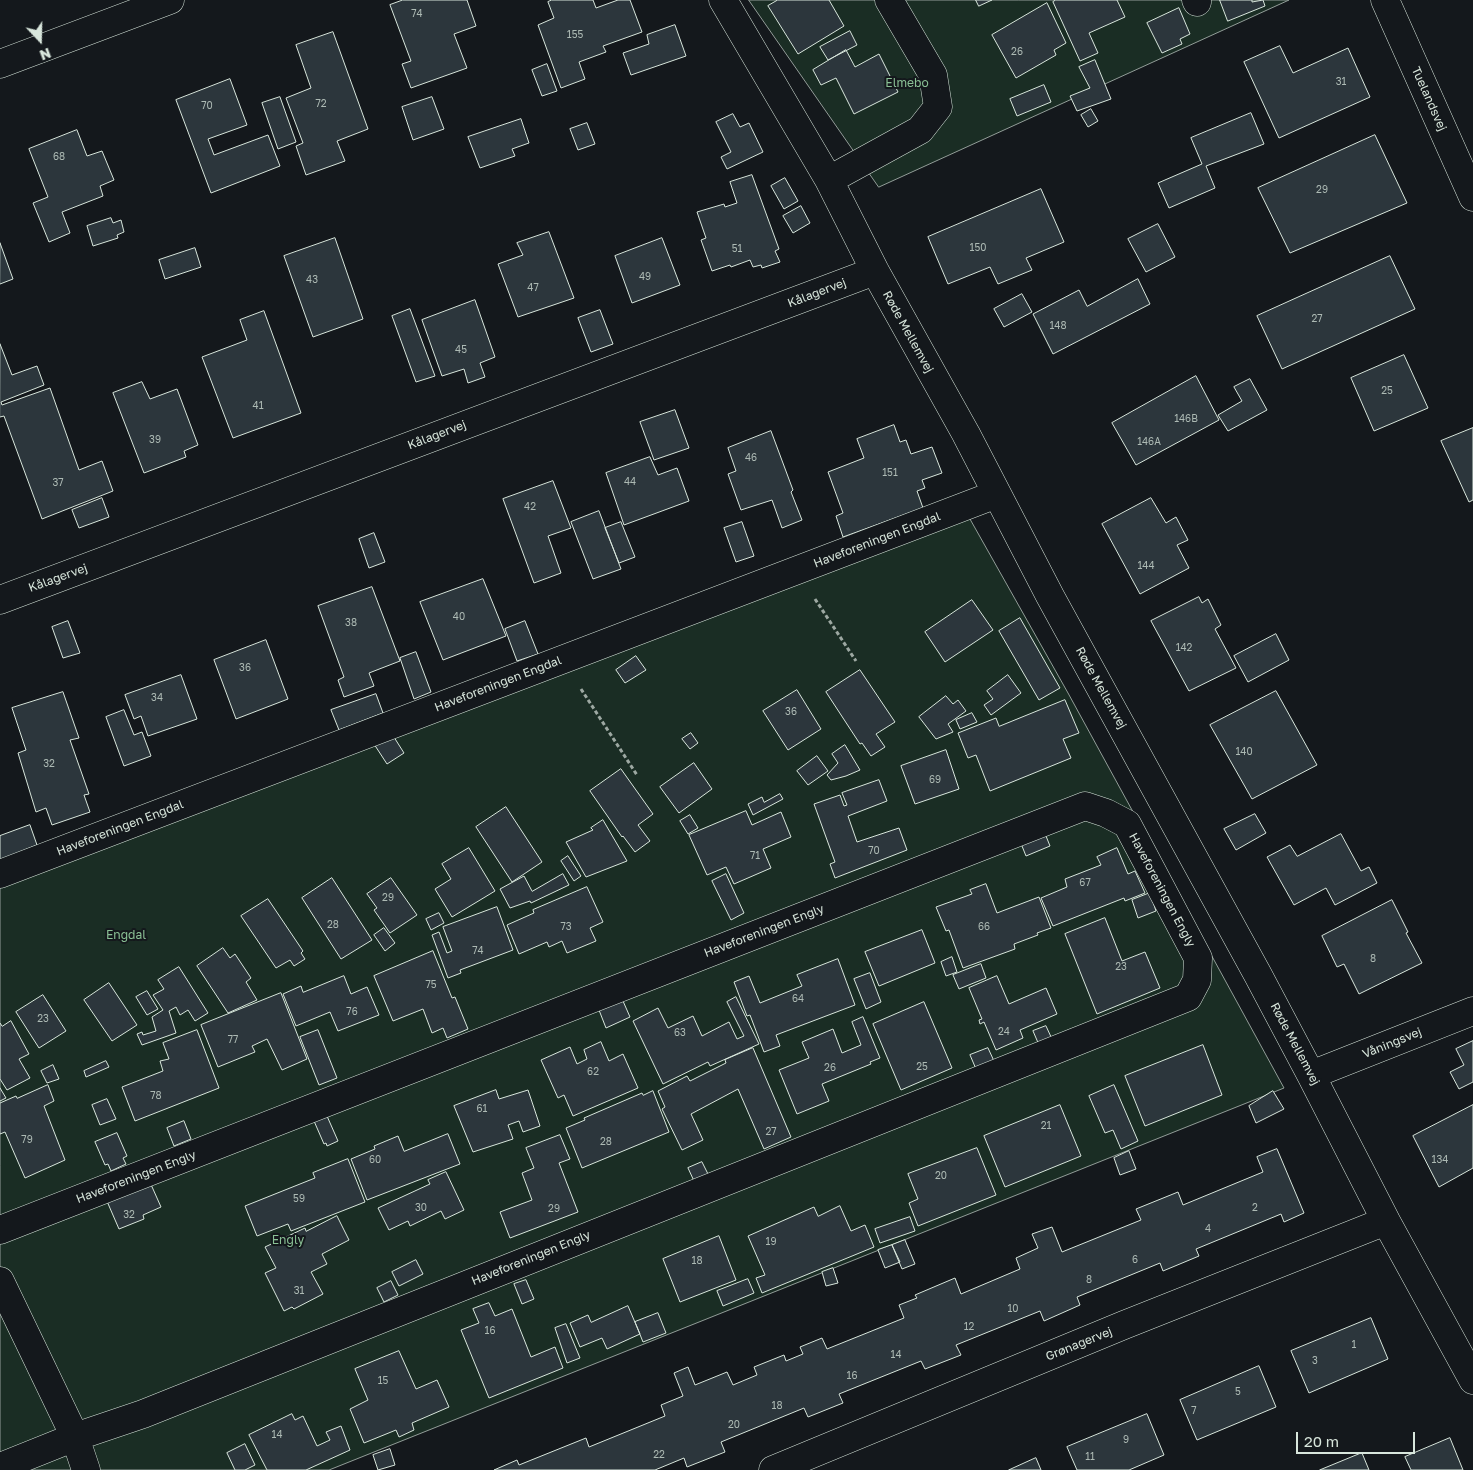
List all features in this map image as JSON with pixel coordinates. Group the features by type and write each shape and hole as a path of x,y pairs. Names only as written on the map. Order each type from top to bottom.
{"street":[{"path":"0,64 170,0"},
{"name":"Røde Mellemvej","path":"723,0 828,180 875,271 966,434 1050,596 1312,1075 1386,1221 1473,1380"},
{"path":"828,180 920,130 938,107 932,75 889,0"},
{"name":"Tuelandsvej","path":"1385,0 1473,197"},
{"name":"Kålagervej","path":"0,600 875,271"},
{"name":"Haveforeningen Engdal","path":"0,874 997,494"},
{"name":"Haveforeningen Engly","path":"0,1230 1085,806 1106,813 1127,824 1198,958 1197,980 1188,997 142,1414 75,1437 0,1467"},
{"name":"Våningsvej","path":"1312,1075 1473,1011"},
{"name":"Grønagervej","path":"773,1470 1115,1329 1386,1221"},
{"path":"0,1282 75,1437 86,1470"}],"path":[{"path":"796,570 856,661"},
{"path":"562,659 637,775"}],"green space":[{"name":"Elmebo","path":"749,0 1289,0 879,187"},
{"name":"Engly","path":"957,496 1068,693 1284,1088 329,1470 0,1470 0,862"}],"building":[{"path":"403,0 467,0 476,26 454,34 467,68 411,88 402,64 411,61 390,5"},
{"path":"552,0 593,0 596,8 618,0 630,0 642,32 603,46 606,52 579,62 585,79 561,88 538,25 554,18 548,2"},
{"path":"778,0 829,0 844,26 798,54 768,6"},
{"path":"976,0 992,0 979,6"},
{"path":"1056,0 1117,0 1125,17 1089,33 1098,53 1080,61 1053,2"},
{"path":"1220,0 1252,0 1252,2 1263,0 1265,6 1228,21"},
{"path":"1047,3 1066,43 1054,50 1056,55 1016,78 992,35"},
{"path":"1179,8 1190,34 1180,39 1182,44 1162,53 1147,23"},
{"path":"675,25 686,56 631,75 623,53 649,44 647,35"},
{"path":"850,31 857,45 828,60 820,47"},
{"path":"333,32 368,129 337,141 345,161 306,175 296,146 303,143 286,98 311,88 296,45"},
{"path":"1280,46 1293,73 1348,48 1370,97 1279,138 1244,62"},
{"path":"846,50 855,67 879,54 898,92 854,114 836,78 821,85 813,70"},
{"path":"1095,60 1111,99 1077,111 1070,96 1090,88 1079,67"},
{"path":"547,64 557,91 542,96 532,70"},
{"path":"230,79 247,125 208,139 214,155 268,135 280,166 211,193 176,100"},
{"path":"1044,85 1051,102 1017,116 1010,99"},
{"path":"280,97 296,142 278,149 262,103"},
{"path":"432,97 444,129 413,140 402,107"},
{"path":"1091,109 1098,121 1088,127 1081,115"},
{"path":"1251,113 1264,144 1206,166 1215,188 1169,208 1158,183 1202,164 1191,138"},
{"path":"733,114 740,127 749,123 763,152 727,169 721,157 731,152 716,122"},
{"path":"521,119 529,143 512,149 515,156 480,168 468,137"},
{"path":"587,123 595,144 578,150 570,129"},
{"path":"77,130 87,156 102,151 114,180 100,186 103,196 62,212 70,233 49,242 33,203 48,197 29,149"},
{"path":"1375,135 1407,203 1290,253 1258,188"},
{"path":"752,175 779,249 775,251 780,262 762,268 761,265 753,267 750,260 712,271 701,240 706,238 697,212 724,204 725,207 737,203 730,182"},
{"path":"785,178 798,201 784,209 771,186"},
{"path":"1041,189 1064,242 1026,258 1032,270 998,284 990,267 948,284 928,237"},
{"path":"801,206 810,223 793,233 783,216"},
{"path":"111,218 113,223 121,220 124,232 117,235 118,238 93,246 87,226"},
{"path":"1158,224 1175,257 1146,272 1128,239"},
{"path":"549,232 574,298 518,317 498,264 523,255 517,243"},
{"path":"335,238 363,319 313,337 284,256"},
{"path":"662,238 680,285 632,303 615,256"},
{"path":"0,243 13,279 0,284"},
{"path":"195,248 201,267 165,279 159,260"},
{"path":"1390,256 1415,309 1282,369 1257,316"},
{"path":"1138,279 1150,304 1053,354 1033,314 1079,290 1087,306"},
{"path":"1022,294 1032,312 1004,327 994,309"},
{"path":"475,300 495,357 480,363 485,377 468,383 464,369 442,376 422,320"},
{"path":"410,309 435,376 416,382 392,316"},
{"path":"600,310 613,344 591,352 578,318"},
{"path":"264,311 301,413 233,438 202,357 247,340 240,320"},
{"path":"0,344 12,375 37,366 44,385 1,402 2,405 50,388 79,470 102,461 113,491 42,519 4,416 0,417"},
{"path":"1404,355 1428,408 1374,431 1351,378"},
{"path":"1196,376 1219,420 1136,465 1112,423"},
{"path":"1250,379 1267,410 1228,431 1218,415 1242,401 1234,387"},
{"path":"142,382 150,399 177,389 198,445 184,451 186,457 144,473 113,393"},
{"path":"675,410 689,448 654,460 640,422"},
{"path":"894,425 900,442 906,440 911,454 932,447 942,473 922,480 925,488 917,491 923,508 843,537 836,516 843,513 828,472 864,458 857,439"},
{"path":"1473,428 1473,500 1469,502 1441,441"},
{"path":"771,431 802,520 782,528 772,500 741,510 728,474 736,471 728,448"},
{"path":"650,457 658,475 677,468 689,501 624,525 606,473"},
{"path":"553,481 571,528 548,536 561,573 534,583 503,499"},
{"path":"102,498 109,517 79,528 72,510"},
{"path":"1151,498 1166,523 1176,517 1188,540 1177,545 1189,568 1140,594 1102,524"},
{"path":"599,511 621,569 593,579 571,522"},
{"path":"621,522 635,557 619,563 605,528"},
{"path":"742,522 754,556 736,562 724,528"},
{"path":"374,533 385,562 369,568 359,539"},
{"path":"483,579 506,636 443,660 420,602"},
{"path":"372,587 400,661 369,673 374,686 344,697 338,680 344,677 318,606"},
{"path":"1199,597 1202,603 1208,599 1221,625 1215,629 1236,668 1189,691 1151,621"},
{"path":"972,600 993,630 945,662 925,632"},
{"path":"1020,618 1060,688 1039,700 999,631"},
{"path":"68,621 80,653 63,658 52,627"},
{"path":"525,621 538,654 517,661 505,629"},
{"path":"1276,634 1289,660 1248,682 1234,656"},
{"path":"266,640 288,699 236,719 214,660"},
{"path":"416,652 431,692 414,699 400,658"},
{"path":"636,656 646,670 625,683 616,670"},
{"path":"860,670 895,722 876,734 885,747 871,756 862,743 860,744 826,692"},
{"path":"181,675 197,719 148,736 141,716 134,719 125,695"},
{"path":"1008,675 1021,693 991,715 984,705 993,699 987,691"},
{"path":"797,690 821,729 788,750 763,711"},
{"path":"1276,691 1317,765 1252,799 1210,725"},
{"path":"63,692 79,738 70,740 89,794 84,795 90,812 52,825 46,808 36,812 18,753 26,750 12,708"},
{"path":"376,694 383,713 339,730 331,710"},
{"path":"946,696 953,704 958,700 966,711 948,724 953,732 936,739 919,717"},
{"path":"1065,700 1079,733 1063,739 1071,758 990,791 976,755 968,758 958,733 996,718 999,726"},
{"path":"124,710 134,735 142,732 151,756 124,766 106,717"},
{"path":"972,713 977,722 960,729 956,720"},
{"path":"691,733 698,743 690,749 682,739"},
{"path":"392,734 404,753 387,764 374,744"},
{"path":"845,745 860,770 831,780 827,775 838,763 832,754"},
{"path":"946,750 959,789 915,804 901,766"},
{"path":"817,756 828,771 808,785 797,771"},
{"path":"694,763 712,789 679,813 660,787"},
{"path":"621,769 653,814 638,825 650,841 635,852 622,837 590,791"},
{"path":"879,780 887,801 848,816 857,842 899,828 907,850 835,878 830,864 835,862 814,804 840,795 844,806 847,805 842,793"},
{"path":"780,794 783,799 753,815 748,804 762,797 764,802"},
{"path":"506,807 542,862 512,882 476,827"},
{"path":"746,811 752,825 781,812 791,837 763,849 771,868 734,884 726,867 707,875 689,835"},
{"path":"1255,814 1266,833 1236,850 1224,829"},
{"path":"690,815 698,828 688,834 680,821"},
{"path":"603,820 627,861 586,877 566,842 593,830 591,828"},
{"path":"30,825 37,845 0,860 0,836"},
{"path":"1044,831 1050,846 1026,856 1020,841"},
{"path":"1341,834 1361,871 1369,867 1377,883 1335,905 1326,888 1294,905 1267,857 1290,845 1297,856"},
{"path":"469,848 495,891 452,917 435,889 451,879 442,864"},
{"path":"1117,848 1128,874 1135,871 1145,893 1125,901 1124,898 1053,926 1041,898 1067,887 1065,879 1101,865 1097,857"},
{"path":"568,856 581,876 574,881 561,861"},
{"path":"563,874 569,885 531,903 530,901 510,908 500,889 524,876 532,891"},
{"path":"726,874 744,913 731,920 712,881"},
{"path":"332,878 372,940 341,959 302,898"},
{"path":"391,878 417,915 390,933 374,910 377,908 367,894"},
{"path":"986,884 997,913 1039,897 1051,928 1014,944 1015,949 963,968 949,930 946,931 936,907 972,894 970,890"},
{"path":"587,887 603,922 590,928 596,941 567,953 562,941 549,947 547,942 519,954 507,925 534,913 533,910"},
{"path":"1150,893 1156,911 1138,918 1132,900"},
{"path":"268,899 303,951 301,953 305,959 294,966 290,960 276,968 241,916"},
{"path":"1392,900 1408,932 1406,933 1422,963 1359,994 1344,964 1337,967 1322,936"},
{"path":"497,907 513,950 460,970 461,973 448,978 432,935 439,932 447,953 452,951 443,927"},
{"path":"439,913 444,923 431,930 426,919"},
{"path":"1105,918 1122,961 1145,952 1160,988 1097,1014 1065,934"},
{"path":"384,928 395,943 385,951 374,935"},
{"path":"922,930 935,963 879,986 865,952"},
{"path":"223,948 230,958 235,954 251,978 246,982 257,1000 228,1013 197,966"},
{"path":"433,951 452,998 455,997 468,1029 447,1038 443,1028 432,1033 423,1009 393,1021 374,976"},
{"path":"952,957 957,972 946,976 941,962"},
{"path":"838,959 855,1005 776,1035 780,1046 764,1052 750,1015 747,1016 734,982 749,976 760,1003 802,986 797,975"},
{"path":"981,964 986,978 959,989 953,975"},
{"path":"179,967 208,1013 195,1021 188,1010 180,1015 176,1007 169,1011 176,1033 142,1045 137,1034 142,1032 143,1035 156,1031 152,1017 163,1010 153,995 164,989 158,980"},
{"path":"870,973 881,1002 866,1009 854,979"},
{"path":"344,976 351,994 367,987 379,1015 338,1031 330,1012 296,1026 283,994 301,986 303,992"},
{"path":"997,976 1009,1004 1046,988 1057,1014 1020,1030 1023,1038 996,1050 984,1022 980,1024 979,1020 982,1019 969,988"},
{"path":"109,983 137,1025 112,1041 84,1000"},
{"path":"147,991 158,1009 147,1015 136,997"},
{"path":"281,993 307,1059 282,1070 267,1039 252,1046 255,1052 218,1067 201,1025"},
{"path":"43,995 66,1031 39,1048 16,1012"},
{"path":"736,997 759,1044 710,1066 708,1062 663,1084 633,1021 658,1008 668,1028 693,1016 702,1036 729,1022 737,1039 744,1036 727,1002"},
{"path":"623,1001 630,1017 606,1028 599,1010"},
{"path":"924,1002 952,1068 901,1090 873,1024"},
{"path":"863,1017 880,1058 870,1062 871,1064 822,1084 829,1101 797,1114 779,1070 809,1058 802,1042 833,1029 842,1053 861,1045 852,1022"},
{"path":"11,1021 29,1054 19,1059 30,1078 7,1090 0,1079 0,1023 2,1026"},
{"path":"1046,1026 1052,1039 1039,1045 1033,1031"},
{"path":"197,1030 219,1088 135,1121 122,1087 163,1071 160,1061 169,1059 163,1043"},
{"path":"318,1030 337,1078 319,1085 300,1037"},
{"path":"1473,1041 1473,1082 1459,1089 1450,1072 1464,1065 1456,1049"},
{"path":"601,1042 609,1061 623,1054 638,1088 573,1116 564,1095 558,1098 541,1060 570,1047 577,1064 587,1059 584,1050"},
{"path":"1203,1045 1222,1095 1145,1126 1125,1076"},
{"path":"753,1048 791,1137 764,1149 738,1089 691,1114 703,1140 682,1150 662,1109 665,1107 658,1091 687,1076 690,1081 726,1063 725,1060"},
{"path":"988,1048 994,1061 976,1069 970,1055"},
{"path":"106,1061 109,1067 86,1077 84,1071"},
{"path":"53,1065 59,1079 47,1083 41,1071"},
{"path":"48,1085 54,1101 44,1106 65,1160 25,1178 5,1132 0,1134 0,1103"},
{"path":"1114,1085 1138,1141 1121,1149 1113,1130 1105,1133 1089,1096"},
{"path":"0,1088 6,1098 0,1101"},
{"path":"496,1090 499,1099 528,1090 540,1126 523,1132 519,1121 508,1125 513,1139 473,1152 454,1106"},
{"path":"653,1091 669,1132 582,1168 566,1128 585,1120 584,1118 642,1093 643,1095"},
{"path":"1273,1091 1284,1109 1256,1123 1249,1106"},
{"path":"107,1099 116,1119 100,1125 92,1105"},
{"path":"1060,1105 1081,1156 1005,1187 984,1136"},
{"path":"1473,1105 1473,1168 1439,1187 1413,1136"},
{"path":"327,1116 338,1141 327,1146 326,1143 324,1144 314,1121"},
{"path":"184,1121 191,1139 174,1146 167,1128"},
{"path":"117,1133 127,1156 123,1158 126,1164 111,1171 108,1164 105,1165 95,1142"},
{"path":"448,1134 460,1164 367,1200 351,1159 375,1149 374,1146 398,1136 404,1151"},
{"path":"560,1135 570,1159 559,1163 578,1212 510,1238 500,1212 532,1200 522,1173 534,1168 526,1148"},
{"path":"977,1148 996,1195 918,1226 909,1203 918,1199 908,1174"},
{"path":"1277,1149 1304,1213 1284,1222 1281,1214 1196,1249 1199,1256 1163,1271 1160,1263 1077,1297 1080,1305 1044,1321 1040,1311 956,1345 961,1355 925,1369 921,1361 839,1394 843,1403 808,1417 804,1408 721,1442 725,1452 687,1467 684,1458 655,1470 494,1470 517,1460 519,1465 586,1438 589,1447 665,1416 661,1405 683,1396 674,1373 688,1367 695,1385 727,1372 733,1385 757,1375 754,1367 784,1355 786,1361 803,1354 800,1347 822,1338 827,1349 904,1318 899,1305 917,1298 915,1295 955,1278 961,1294 1020,1269 1016,1258 1038,1248 1032,1234 1052,1227 1062,1252 1141,1220 1136,1209 1178,1192 1183,1205 1263,1172 1257,1157"},
{"path":"1129,1151 1136,1169 1120,1175 1114,1158"},
{"path":"348,1159 365,1202 291,1231 288,1224 257,1236 245,1206 315,1178 313,1173"},
{"path":"702,1162 708,1174 694,1181 688,1168"},
{"path":"446,1172 464,1210 445,1219 441,1211 410,1226 408,1221 389,1230 378,1208 430,1184 428,1180"},
{"path":"149,1180 161,1207 143,1215 144,1219 119,1229 106,1199"},
{"path":"840,1206 851,1231 865,1225 874,1247 762,1293 756,1278 765,1275 748,1236 814,1207 818,1216"},
{"path":"337,1216 349,1240 322,1254 327,1264 311,1272 323,1294 294,1309 292,1307 284,1311 265,1273 276,1268 265,1247 305,1228 306,1231"},
{"path":"910,1217 915,1231 880,1243 875,1229"},
{"path":"719,1236 736,1280 680,1302 663,1259"},
{"path":"905,1240 915,1264 902,1269 892,1245"},
{"path":"892,1245 900,1262 885,1268 878,1250"},
{"path":"416,1260 423,1274 399,1286 392,1272"},
{"path":"833,1268 838,1283 826,1286 822,1272"},
{"path":"748,1279 754,1293 723,1306 717,1291"},
{"path":"526,1280 534,1299 522,1304 514,1284"},
{"path":"391,1281 398,1295 384,1302 377,1288"},
{"path":"489,1303 495,1316 512,1309 531,1357 555,1347 563,1368 489,1398 461,1330 479,1323 473,1309"},
{"path":"628,1306 640,1334 607,1349 602,1338 580,1347 570,1323 588,1315 591,1322"},
{"path":"658,1313 666,1333 643,1342 635,1322"},
{"path":"1371,1318 1388,1359 1309,1393 1291,1351"},
{"path":"566,1324 580,1358 567,1363 555,1328"},
{"path":"399,1351 416,1389 437,1380 449,1407 412,1423 414,1430 399,1437 396,1430 364,1443 350,1409 368,1400 355,1369"},
{"path":"1259,1366 1276,1407 1197,1440 1180,1400"},
{"path":"292,1414 295,1420 303,1416 317,1446 330,1440 326,1432 341,1426 350,1450 306,1470 267,1470 249,1435"},
{"path":"1147,1414 1164,1455 1129,1470 1077,1470 1067,1447"},
{"path":"1450,1438 1463,1470 1411,1470 1405,1457"},
{"path":"245,1444 255,1465 245,1470 235,1470 227,1453"},
{"path":"390,1449 395,1465 378,1470 373,1455"},
{"path":"1362,1453 1369,1470 1320,1470"},
{"path":"1036,1458 1041,1470 1009,1470"}],"park label":[{"name":"Engdal","path":"126,935"}]}
